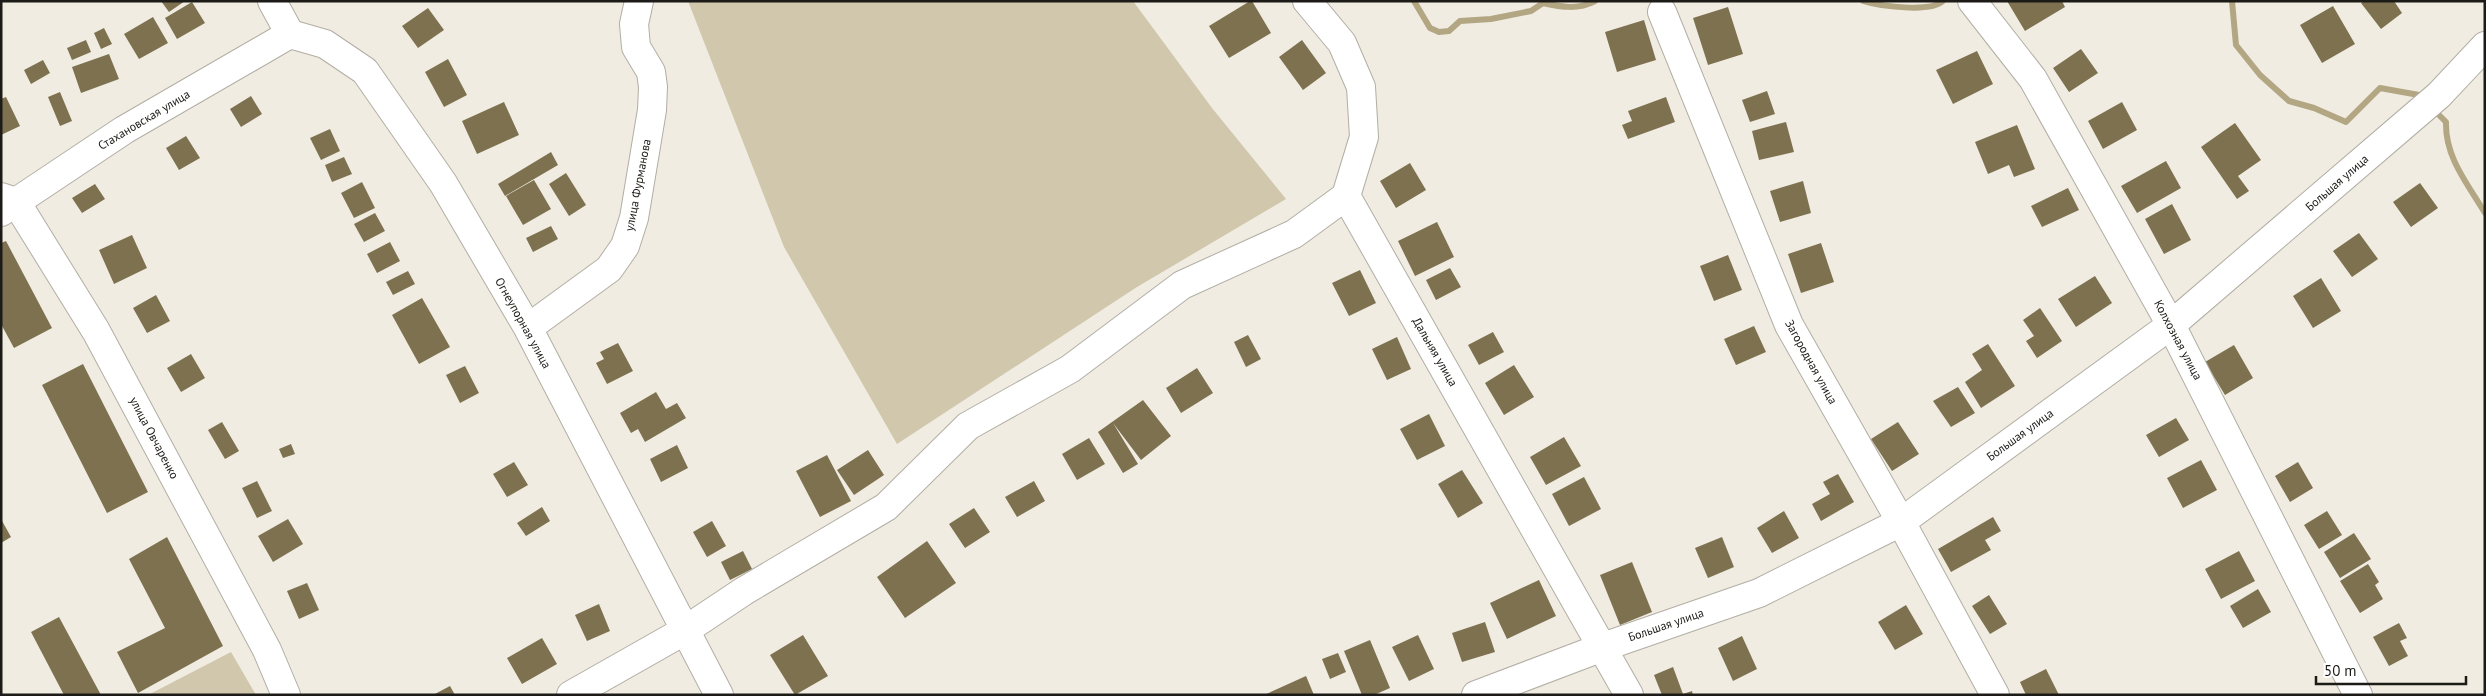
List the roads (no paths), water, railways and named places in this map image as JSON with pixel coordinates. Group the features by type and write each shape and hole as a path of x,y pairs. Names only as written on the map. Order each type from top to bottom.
{"street":[{"path":"272,1 290,34"},
{"name":"улица Фурманова","path":"528,328 609,269 625,246 634,218 653,95 652,72 636,47 634,24 639,1"},
{"path":"570,695 684,631 744,591 886,507 968,426 1070,369 1182,285 1294,234 1346,196 1364,137 1361,87 1342,43 1307,1"},
{"name":"Колхозная улица","path":"1972,1 2033,79 2171,325 2358,695"},
{"name":"Загородная улица","path":"1662,12 1789,325 1901,522 1995,695"},
{"name":"Стахановская улица","path":"6,203 124,130 290,34"},
{"name":"Огнеупорная улица","path":"290,34 325,44 365,71 443,183 528,328 718,695"},
{"name":"Большая улица","path":"1476,695 1603,647 1759,593 1901,522 2171,325 2438,95 2485,46"},
{"name":"Дальняя улица","path":"1346,196 1629,695"},
{"name":"улица Овчаренко","path":"6,203 96,331 267,650 286,695"}],"waterway":[{"path":"1414,1 1430,28 1439,32 1449,31 1460,21 1491,19 1531,11 1543,3 1576,7 1595,1"},
{"path":"1863,1 1881,5 1917,8 1937,5 1943,1"},
{"path":"2232,1 2236,45 2260,75 2289,101 2314,108 2346,122 2380,88 2419,95 2423,100"},
{"path":"2432,108 2446,122 2449,147 2453,158 2464,180 2485,213"}]}
